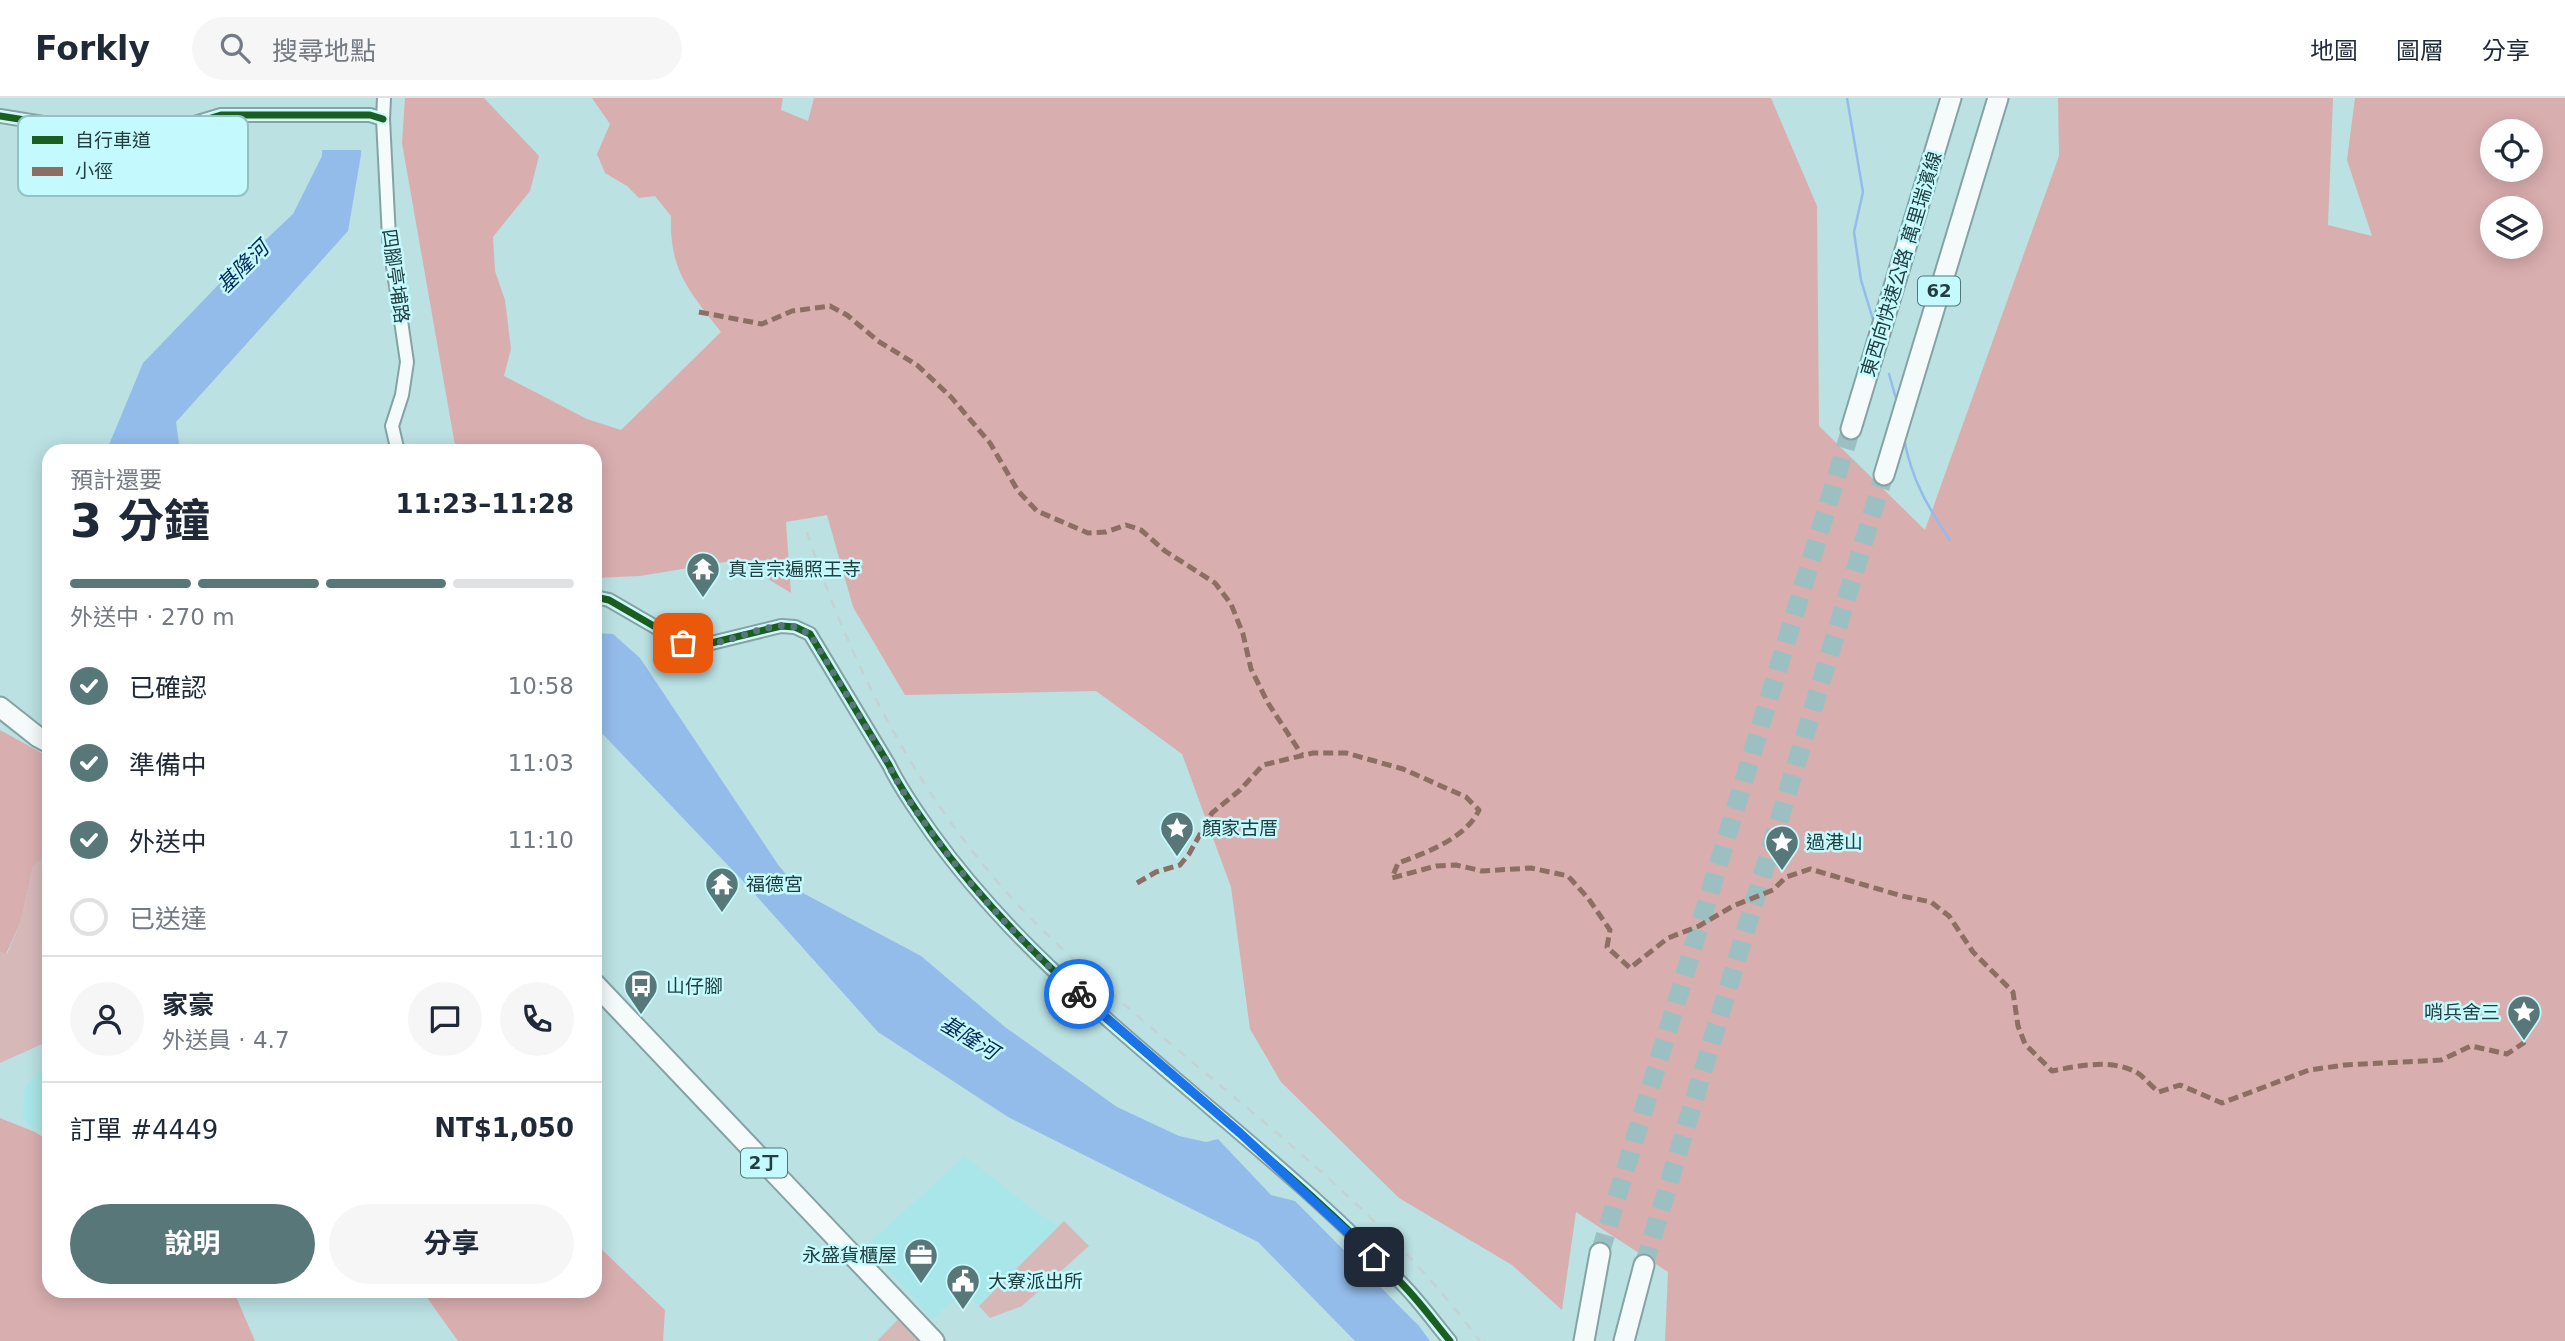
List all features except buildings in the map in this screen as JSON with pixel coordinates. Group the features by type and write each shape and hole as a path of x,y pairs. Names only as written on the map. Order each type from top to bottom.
{"main road":[{"name":"東西向快速公路 萬里瑞濱線","path":"1851,429 1951,98"},
{"name":"62","path":"1884,475 1998,98"},
{"path":"0,708 42,740"},
{"path":"0,718 42,747"},
{"name":"2丁","path":"602,991 933,1341"},
{"path":"1584,1341 1600,1253"},
{"path":"1624,1341 1644,1265"}],"street":[{"name":"四腳亭埔路","path":"384,98 389,238 407,362 402,395 392,426 396,444"},
{"path":"218,116 370,115 383,119"},
{"path":"0,116 18,119"},
{"path":"602,598 695,647 781,626 795,627 810,634 889,765 900,788 949,858 997,915 1108,1021 1240,1133 1342,1225 1406,1288 1450,1341"}],"shaded area":[{"path":"405,98 484,98 539,156 530,191 493,237 495,271 505,300 511,349 504,376 587,419 621,430 721,332 683,279 673,251 671,216 655,196 639,198 627,186 605,173 597,154 610,124 592,98 783,98 781,110 808,121 814,98 1771,98 1817,206 1819,426 1925,530 2059,156 2058,98 2333,98 2328,225 2372,236 2347,160 2355,98 2565,98 2565,1341 1665,1341 1668,1272 1576,1212 1562,1310 1512,1265 1399,1198 1281,1082 1250,1029 1231,887 1182,754 1096,691 905,695 853,607 827,515 786,522 791,593 737,560 640,576 602,578 602,444 455,444 402,143"},
{"path":"0,730 42,753 42,859 33,866 21,921 6,954 0,952"},
{"path":"42,859 42,1044 0,1063 0,952 7,954 21,921 33,866"},
{"path":"42,1071 42,1130 30,1125 23,1118 24,1091 38,1072"},
{"path":"0,1118 42,1136 42,1298 237,1298 255,1341 0,1341"},
{"path":"965,1156 1028,1206 1059,1226 979,1306 964,1291 932,1319 867,1245"},
{"path":"1064,1221 1089,1246 1022,1306 990,1318 979,1306"},
{"path":"602,1250 665,1310 663,1341 458,1341 427,1298 602,1298"},
{"path":"906,1311 947,1341 877,1341"}],"water":[{"name":"基隆河","path":"323,98 362,98 361,155 348,231 176,422 179,444 109,444 143,363 221,282 293,214 322,156"},
{"name":"基隆河","path":"602,633 613,634 640,658 779,866 801,892 921,956 1005,1027 1117,1107 1179,1136 1206,1142 1218,1139 1271,1195 1295,1201 1419,1326 1430,1341 1355,1341 1258,1242 1008,1117 878,1032 742,880 602,733"}],"pier":[{"path":"320,98 366,98 365,150 319,150"}],"waterway":[{"path":"1847,98 1863,192 1854,232 1861,280 1874,323"},
{"path":"1889,374 1897,402"},
{"path":"1904,439 1921,492 1950,540"}],"tunnel":[{"path":"1600,1253 1851,429"},
{"path":"1644,1265 1884,475"}],"railway":[{"path":"807,532 851,646 907,755 939,806 1015,902 1112,994 1278,1134 1385,1232 1434,1285 1480,1341"}],"marked path":[{"path":"699,312 762,324 792,311 830,306 917,365 951,397 990,443 1018,491 1037,511 1088,533 1106,532 1126,525 1141,530 1165,551 1215,583 1231,604 1243,634 1251,669 1268,703 1302,755"},
{"path":"1137,883 1156,872 1180,865 1212,813 1240,790 1263,765 1313,753 1346,753 1403,769 1466,797 1479,810 1465,829 1455,836 1433,849 1398,863 1392,878 1436,866 1456,865 1482,871 1531,868 1568,876 1588,898 1610,930 1607,947 1630,968 1668,938 1773,890 1786,877 1810,869 1931,902 1949,916 1973,952 2013,992 2018,1026 2025,1044 2052,1071 2114,1065 2137,1073 2159,1092 2180,1085 2222,1103 2309,1070 2345,1065 2441,1060 2471,1046 2507,1054 2525,1042"}],"cycle path":[{"path":"218,116 370,115 383,119"},
{"path":"0,116 18,119"},
{"path":"602,598 695,647 781,626 795,627 810,634 909,800 958,868 987,902 1081,996 1353,1234 1412,1294 1450,1341"}],"way so far":[{"path":"683,643 695,647 711,645 781,626 795,627 810,634 889,765 900,788 949,858 997,915 1079,994"}],"place":[{"name":"真言宗遍照王寺","path":"703,599"},
{"name":"顏家古厝","path":"1177,858"},
{"name":"過港山","path":"1782,872"},
{"name":"福德宮","path":"722,914"},
{"name":"山仔腳","path":"641,1016"},
{"name":"哨兵舍三","path":"2524,1042"},
{"name":"永盛貨櫃屋","path":"921,1285"},
{"name":"大寮派出所","path":"963,1311"}],"route":[{"path":"1079,994 1240,1133 1374,1257"}]}
